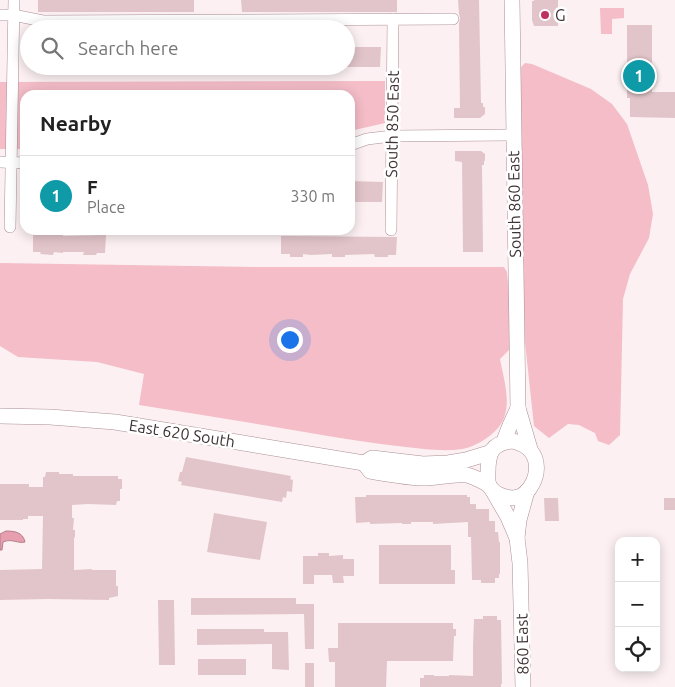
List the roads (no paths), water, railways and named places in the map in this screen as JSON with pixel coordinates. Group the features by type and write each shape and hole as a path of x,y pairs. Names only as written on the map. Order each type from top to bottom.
{"street":[{"path":"10,228 6,163 14,0"},
{"name":"South 860 East","path":"512,0 518,408 530,449"},
{"path":"0,16 13,15 38,20"},
{"name":"South 850 East","path":"391,230 393,19"},
{"path":"218,20 453,19"},
{"path":"355,143 367,138 392,136 513,135"},
{"path":"6,163 20,163"},
{"name":"South 860 East","path":"504,442 518,408"},
{"name":"East 620 South","path":"0,416 50,417 115,422 364,463 372,458 423,464 466,460 489,453"},
{"path":"513,441 530,449 537,470 533,483 527,492 519,520 517,538 508,517 491,488 488,467 489,453 493,448 504,442 513,441"},
{"name":"East 620 South","path":"364,463 370,472 420,478 459,474 469,475 478,478 491,488"},
{"path":"491,488 502,496 510,498 520,497 527,492"},
{"name":"860 East","path":"517,538 520,563 523,687"}],"place":[{"name":"G","path":"545,15"},
{"name":"F","path":"639,76"}]}
